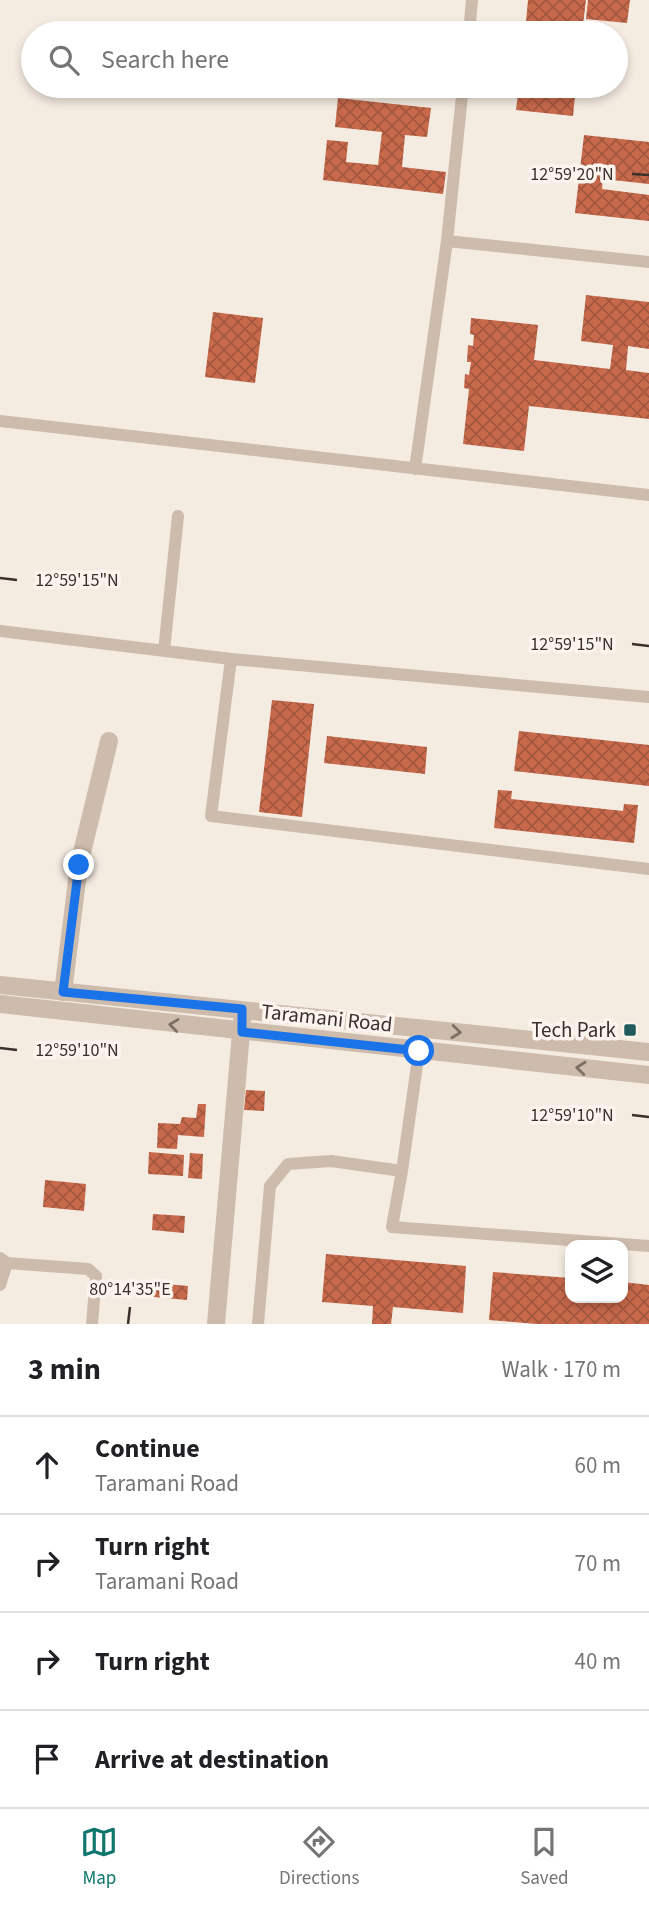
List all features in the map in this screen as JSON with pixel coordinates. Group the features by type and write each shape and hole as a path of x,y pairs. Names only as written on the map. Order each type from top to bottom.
{"street":[{"path":"63,992 79,865 110,741"},
{"name":"Taramani Road","path":"0,985 649,1052"},
{"name":"Taramani Road","path":"0,1004 649,1075"},
{"path":"216,1324 242,1009"}],"lane":[{"path":"470,21 472,0"},
{"path":"415,469 447,241 462,98"},
{"path":"447,241 649,262"},
{"path":"0,421 649,495"},
{"path":"164,651 178,516"},
{"path":"0,631 231,659 649,697"},
{"path":"231,659 211,816 649,869"},
{"path":"419,1051 392,1227 649,1246"},
{"path":"258,1324 270,1186 288,1164 331,1161 402,1171"},
{"path":"0,1285 4,1260 88,1269 96,1276 92,1324"}],"building":[{"path":"528,0 586,0 583,21 526,21"},
{"path":"588,0 630,0 627,21 586,19"},
{"path":"338,98 431,108 427,137 405,135 402,167 446,172 443,194 323,180 327,140 348,142 346,162 378,165 382,132 335,127"},
{"path":"518,98 575,98 573,116 516,110"},
{"path":"584,135 649,142 649,184 603,179 602,189 649,195 649,221 575,213"},
{"path":"586,295 649,302 649,349 628,346 626,370 649,373 649,419 529,406 524,451 463,444 469,389 464,388 465,374 469,375 471,362 467,362 468,345 473,346 474,335 470,334 471,318 538,325 534,360 610,369 613,345 581,341"},
{"path":"213,312 263,318 255,383 205,377"},
{"path":"272,700 314,704 302,817 259,812"},
{"path":"519,731 649,745 649,786 514,771"},
{"path":"327,736 427,747 425,774 324,763"},
{"path":"498,790 512,791 511,799 623,811 624,804 638,805 634,843 494,828"},
{"path":"246,1090 265,1091 264,1111 244,1110"},
{"path":"198,1104 206,1104 204,1137 178,1135 177,1149 157,1148 158,1123 180,1124 182,1117 196,1118"},
{"path":"149,1152 184,1155 183,1176 148,1174"},
{"path":"190,1153 203,1154 202,1179 188,1178"},
{"path":"45,1180 86,1184 84,1211 43,1207"},
{"path":"153,1214 185,1216 184,1233 152,1230"},
{"path":"326,1254 466,1266 463,1313 393,1307 391,1324 372,1324 373,1306 322,1302"},
{"path":"493,1272 565,1278 565,1303 628,1303 628,1283 649,1285 649,1324 536,1324 489,1320"},
{"path":"144,1282 188,1286 187,1300 143,1296"}],"place":[{"name":"Tech Park","path":"630,1030"}],"route":[{"path":"79,865 63,992 242,1009 242,1032 419,1051"}]}
